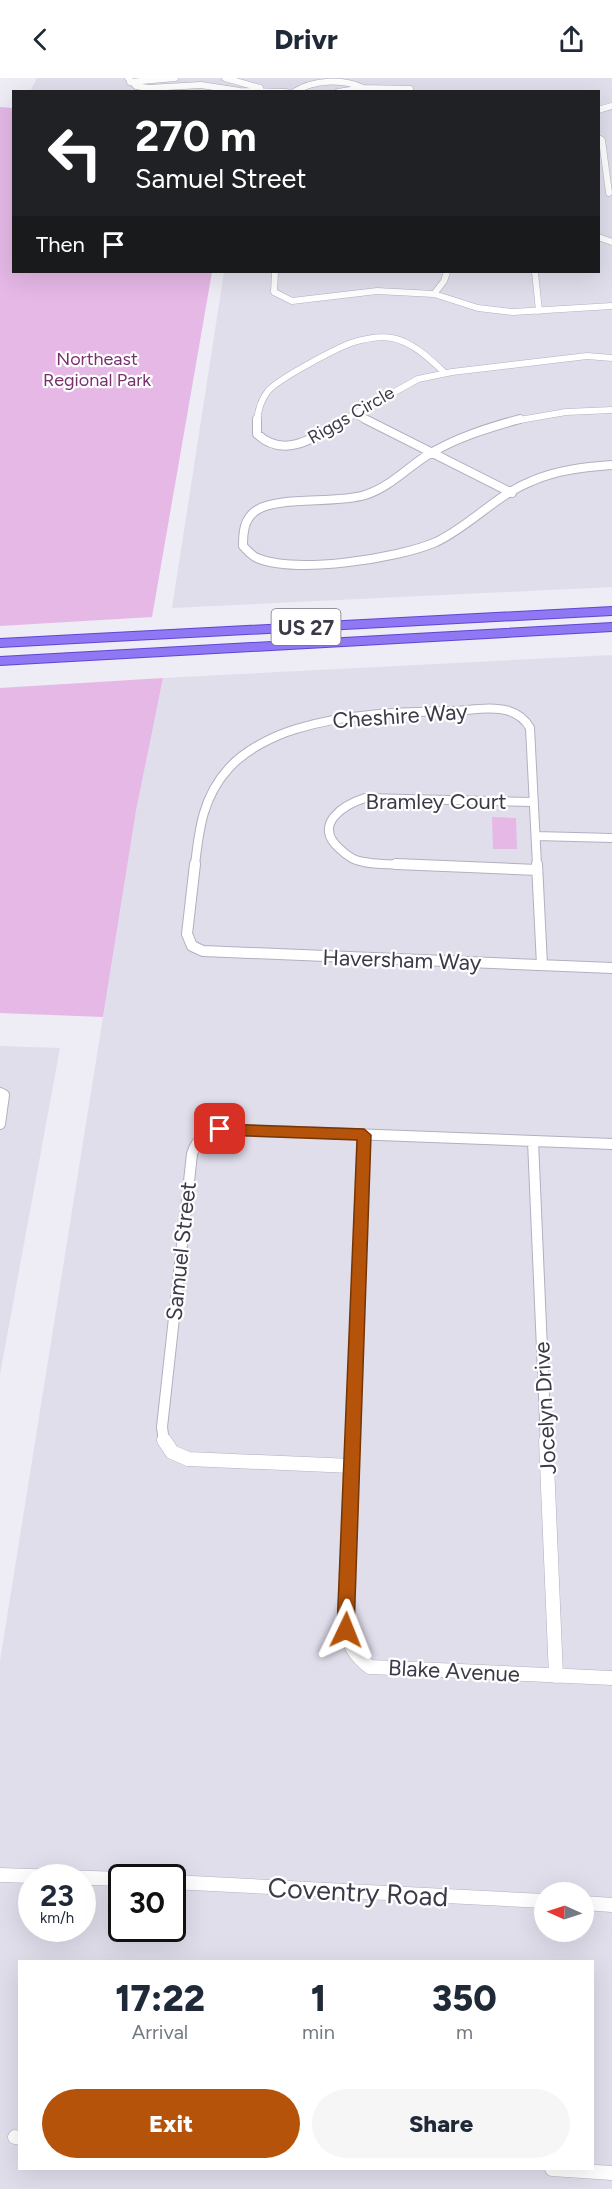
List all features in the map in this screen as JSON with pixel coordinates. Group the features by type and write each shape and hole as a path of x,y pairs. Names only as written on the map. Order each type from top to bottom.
{"highway":[{"name":"US 27","path":"0,643 612,611"},
{"name":"US 27","path":"0,660 612,627"},
{"path":"0,660 26,655 167,644 183,640 187,634"}],"street":[{"path":"129,80 175,78"},
{"path":"225,78 257,86 262,90"},
{"path":"129,80 148,88 201,85 234,90"},
{"path":"297,90 307,84 327,80 356,83 363,88"},
{"path":"350,90 387,85 411,88"},
{"path":"600,139 611,194"},
{"path":"275,273 274,292 292,301 370,291 434,294 485,309 539,311 612,306"},
{"path":"434,294 444,281 447,273"},
{"path":"536,273 539,311"},
{"name":"Riggs Circle","path":"445,373 419,348 409,342 385,338 361,340 349,344 270,389 257,406 256,434 265,442 281,447 299,445 409,382 445,373 587,356 612,358"},
{"path":"612,410 544,414 498,424 468,434 432,452 382,487 367,494 339,501 272,505 255,510 246,519 243,546 254,559 278,564 338,562 387,557 426,546 469,523 531,481 567,472 612,465"},
{"path":"354,414 512,493"},
{"name":"Cheshire Way","path":"193,948 188,941 187,934 201,819 208,798 221,777 239,759 282,734 316,723 354,717 495,709 510,711 523,718 530,728 542,965"},
{"name":"Bramley Court","path":"534,802 365,798 345,804 338,810 329,824 328,832 334,847 350,858 362,862 537,870"},
{"path":"536,836 612,838"},
{"name":"Haversham Way","path":"193,948 213,953 612,968"},
{"path":"0,1093 4,1095 0,1124"},
{"name":"Samuel Street","path":"352,1466 181,1457 164,1444 162,1427 195,1144 201,1136 220,1129 612,1144"},
{"name":"Blake Avenue","path":"364,1135 346,1630 349,1647 358,1659 370,1667 612,1678"},
{"name":"Jocelyn Drive","path":"533,1141 556,1676"},
{"path":"0,1875 108,1879"},
{"name":"Coventry Road","path":"186,1883 534,1900"},
{"path":"594,1904 612,1905"},
{"path":"567,2170 612,2173"}],"shaded area":[{"path":"37,78 612,78 612,587 172,608 224,273 600,273 600,90 31,90"},
{"path":"612,655 612,2189 0,2189 0,1661 136,811 163,678"},
{"path":"0,1046 60,1048 0,1374"}],"green space":[{"name":"Northeast Regional Park","path":"0,107 12,108 12,273 212,273 152,617 0,626"},
{"path":"163,678 136,811 103,1017 0,1013 0,688"},
{"path":"492,817 516,818 517,849 493,849"}],"route":[{"path":"220,1129 364,1135 346,1630"}]}
